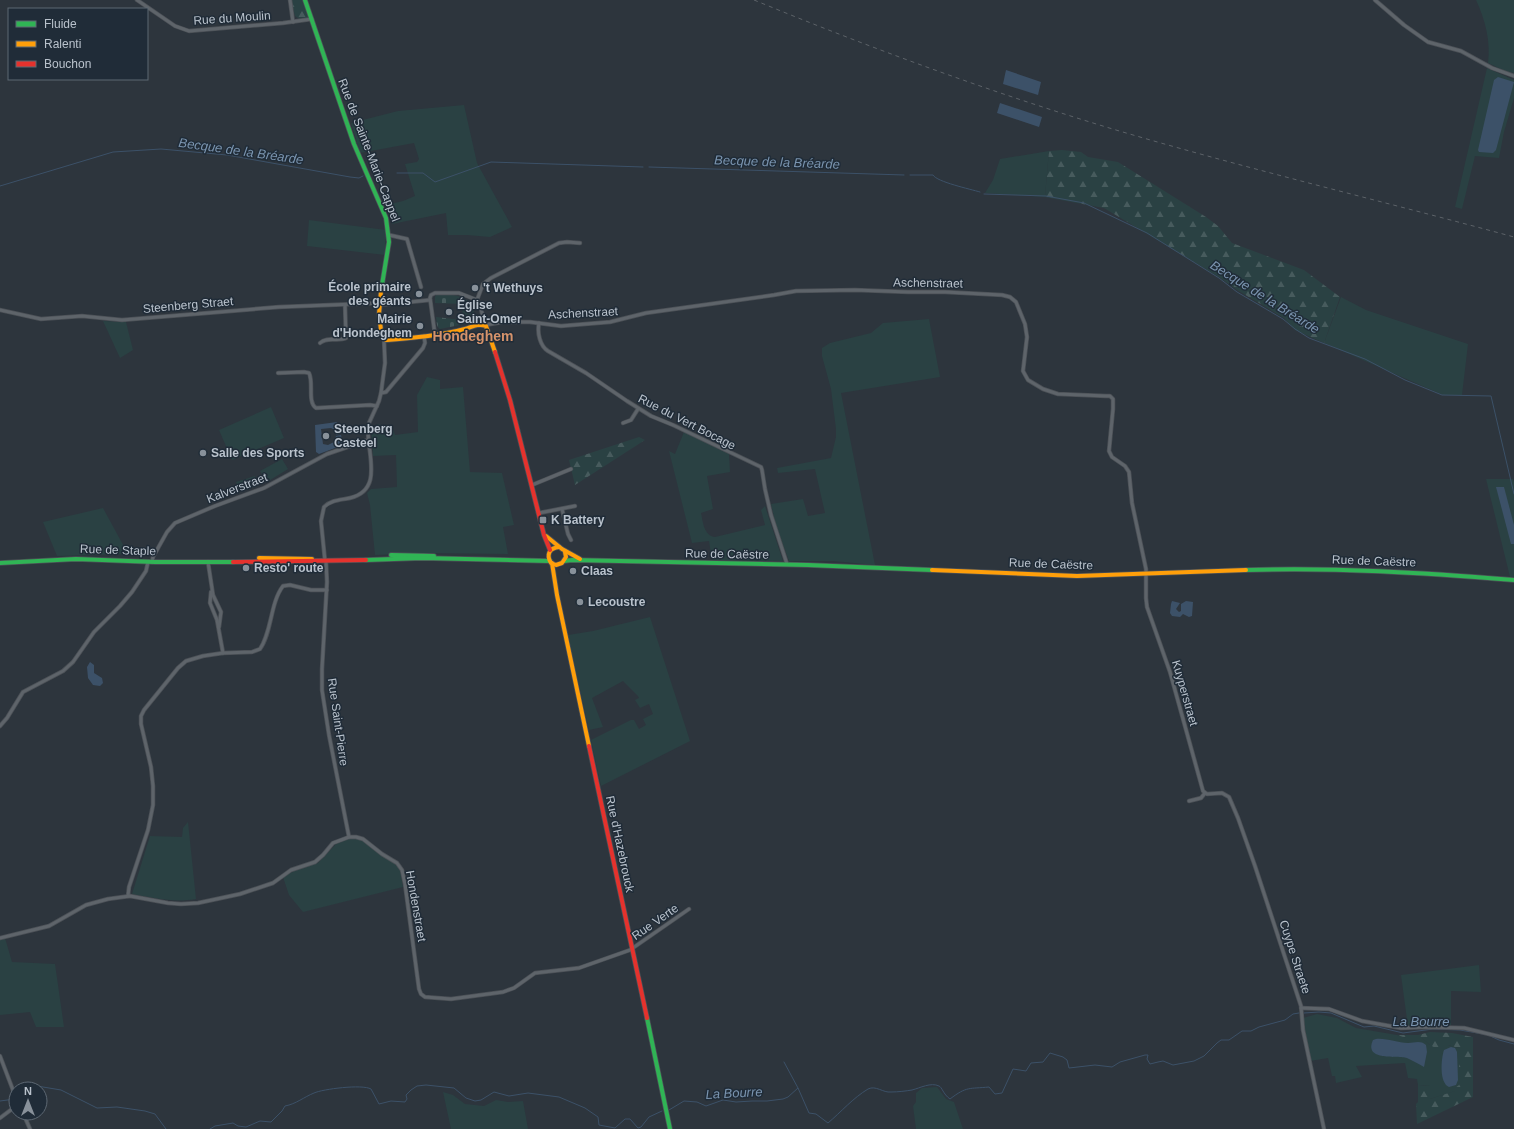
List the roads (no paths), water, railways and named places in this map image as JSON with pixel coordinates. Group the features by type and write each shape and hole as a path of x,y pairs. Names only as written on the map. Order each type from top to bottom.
{"main road":[{"name":"Rue de Sainte-Marie-Cappel","path":"305,0 362,166 383,210 389,235 389,251 381,289 380,304 380,332 384,340"},
{"path":"384,340 434,335 481,324 485,325 509,395 551,562 557,565 564,561 566,556 565,551 549,540 543,530"},
{"path":"549,552 554,547 559,547"},
{"name":"Rue de Caëstre","path":"565,551 577,558 586,560"},
{"name":"Rue de Staple","path":"534,560 541,558 549,552"},
{"name":"Rue de Staple","path":"0,563 76,559 150,562 236,562 275,558 305,558 324,561 447,558 534,560 551,562"},
{"name":"Rue de Caëstre","path":"564,561 586,560 787,564 882,570 1021,573 1072,576 1298,568 1417,572 1514,580"},
{"name":"Rue d'Hazebrouck","path":"551,562 670,1129"},
{"name":"Rue d'Hazebrouck","path":"555,582 557,565"}],"street":[{"name":"Rue du Moulin","path":"137,0 175,26 187,30 198,31 312,19"},
{"path":"290,0 293,22"},
{"path":"1375,0 1401,23 1428,42 1461,51 1492,68 1514,76"},
{"path":"389,235 407,239 421,287"},
{"path":"477,300 483,284 491,278 558,244 567,242 580,243"},
{"name":"Aschenstraet","path":"485,325 505,322 530,322 561,326 610,322 644,314 796,291 855,290 945,292 1008,297 1014,300 1017,304 1026,327 1027,337 1023,371 1028,380 1043,389 1058,394 1110,396 1113,399 1109,452 1113,458 1126,466 1130,472 1132,503 1146,573"},
{"path":"434,335 430,295 434,293 457,293 477,300 480,305 485,325"},
{"name":"Steenberg Straet","path":"0,310 41,319 82,316 122,320 250,309 380,304 430,300"},
{"path":"320,343 324,340 343,340 346,338 345,305"},
{"name":"Rue du Vert Bocage","path":"539,323 540,338 544,349 586,373 638,409 760,468 762,470 765,492 771,515 787,564"},
{"path":"381,393 386,392 416,357 424,346 424,336"},
{"name":"Rue Saint-Pierre","path":"348,837 322,690 322,656 327,590 321,524 322,511 327,504 358,495 368,488 371,476 368,440 369,423 381,393 385,360 384,340"},
{"path":"278,373 309,373 312,403 316,408 370,405 377,406"},
{"path":"623,423 631,420 638,409"},
{"name":"Kalverstraet","path":"0,726 7,718 23,692 63,671 73,662 97,630 132,592 146,571 167,532 175,523 214,506 264,488 327,454 368,440"},
{"path":"532,485 571,469"},
{"path":"539,513 575,506"},
{"path":"562,509 568,534 572,540"},
{"path":"208,562 214,599 221,612 219,627"},
{"name":"Kuyperstraet","path":"1146,573 1146,605 1171,674 1202,790 1205,793"},
{"path":"128,896 129,887 149,827 152,805 152,771 141,724 143,712 148,703 184,662 197,657 223,653 252,652 261,647 278,595 283,586 290,585 311,590 327,590"},
{"path":"212,590 210,603 217,617 223,653"},
{"path":"1189,801 1201,798 1205,793"},
{"name":"Cuype Straete","path":"1205,793 1209,795 1222,793 1228,796 1236,812 1301,1008 1303,1030 1324,1129"},
{"path":"0,938 49,926 80,908 94,902 128,896 168,904 181,904 195,903 237,895 270,884 291,870 315,862 333,843 348,837"},
{"name":"Hondenstraet","path":"348,837 363,839 401,868 405,884 419,989 422,995 426,997 458,999 503,992 514,988 528,977 537,973 568,971 632,949"},
{"name":"Rue Verte","path":"632,949 689,909"},
{"path":"1301,1008 1332,1010 1362,1021 1401,1028 1464,1028 1514,1040"},
{"path":"0,1056 10,1081"}],"water":[{"path":"1006,70 1041,82 1038,95 1003,84"},
{"path":"1498,77 1514,82 1496,150 1493,153 1479,152 1478,150 1494,80"},
{"path":"1000,103 1042,117 1039,127 997,113"},
{"path":"337,422 340,434 336,435 335,430 331,428 321,429 323,444 328,445 334,442 336,436 341,435 343,445 319,454 316,452 315,425"},
{"path":"1496,487 1504,487 1514,525 1514,544 1511,544"},
{"path":"1172,601 1180,603 1176,609 1179,612 1181,611 1181,604 1186,601 1193,602 1192,616 1189,617 1183,614 1180,617 1172,616 1170,613"},
{"path":"90,662 94,665 94,673 102,678 103,683 100,686 93,685 88,678 87,667"},
{"path":"1376,1039 1404,1043 1424,1043 1426,1045 1427,1052 1424,1067 1407,1058 1377,1055 1373,1052 1371,1047 1373,1040"},
{"path":"1451,1047 1455,1048 1457,1052 1458,1080 1456,1085 1449,1087 1446,1085 1442,1076 1442,1059 1444,1050"}],"waterway":[{"name":"Becque de la Bréarde","path":"0,186 113,152 161,149 227,155 350,177 359,178 363,176"},
{"name":"Becque de la Bréarde","path":"397,173 423,173 435,182 491,162 643,167"},
{"name":"Becque de la Bréarde","path":"649,167 904,175"},
{"name":"Becque de la Bréarde","path":"910,175 933,175 947,183 980,192"},
{"name":"Becque de la Bréarde","path":"984,194 1046,196 1084,203 1147,233 1219,278 1237,292 1283,319 1309,338 1365,359 1405,380 1442,395 1491,396 1514,494"},
{"name":"La Bourre","path":"669,1110 684,1101 697,1102 706,1106 723,1100 736,1102 783,1099 788,1097 798,1088 809,1113 816,1114 828,1123 857,1097 871,1088 877,1088 888,1092 896,1092 912,1090 929,1085 936,1085 940,1087 950,1099 960,1092 972,1088 989,1087 995,1094 1002,1093 1013,1069 1026,1071 1031,1063 1043,1062 1050,1053 1063,1057 1067,1060 1069,1068 1095,1065 1112,1067 1120,1062 1145,1055 1148,1055 1147,1059 1150,1064 1163,1061 1173,1065 1194,1061 1204,1056 1221,1040 1229,1040 1242,1031 1251,1031 1259,1027 1285,1020 1293,1014 1299,1013"},
{"name":"La Bourre","path":"1304,1013 1331,1013 1364,1027 1374,1026 1403,1033 1433,1029 1460,1030 1483,1034"},
{"name":"La Bourre","path":"1488,1035 1514,1044"},
{"path":"784,1062 798,1088"},
{"name":"La Bourre","path":"210,1129 215,1126 233,1123 238,1126 246,1127 260,1121 271,1122 285,1106 293,1104 314,1093 351,1087 371,1089 379,1104 391,1101 405,1102 407,1099 406,1095 411,1090 417,1086 426,1085 454,1088 466,1098 475,1101 481,1100 494,1092 509,1096 528,1093 559,1097 585,1108 598,1117 599,1125 615,1128 625,1119 630,1119 638,1128 641,1127 649,1117 662,1111"},
{"name":"La Bourre","path":"48,1088 61,1090 97,1108 117,1107 155,1114 166,1129"},
{"name":"La Bourre","path":"0,1101 8,1100"}],"railway":[{"path":"754,0 843,36 934,70 1070,116 1215,158 1514,237"}],"place":[{"name":"'t Wethuys","path":"475,288"},
{"name":"École primaire des géants","path":"419,294"},
{"name":"Église Saint-Omer","path":"449,312"},
{"name":"Mairie d'Hondeghem","path":"420,326"},
{"name":"Steenberg Casteel","path":"326,436"},
{"name":"Salle des Sports","path":"203,453"},
{"name":"K Battery","path":"543,520"},
{"name":"Resto' route","path":"246,568"},
{"name":"Claas","path":"573,571"},
{"name":"Lecoustre","path":"580,602"}],"district":[{"name":"Hondeghem","path":"473,336"}]}
